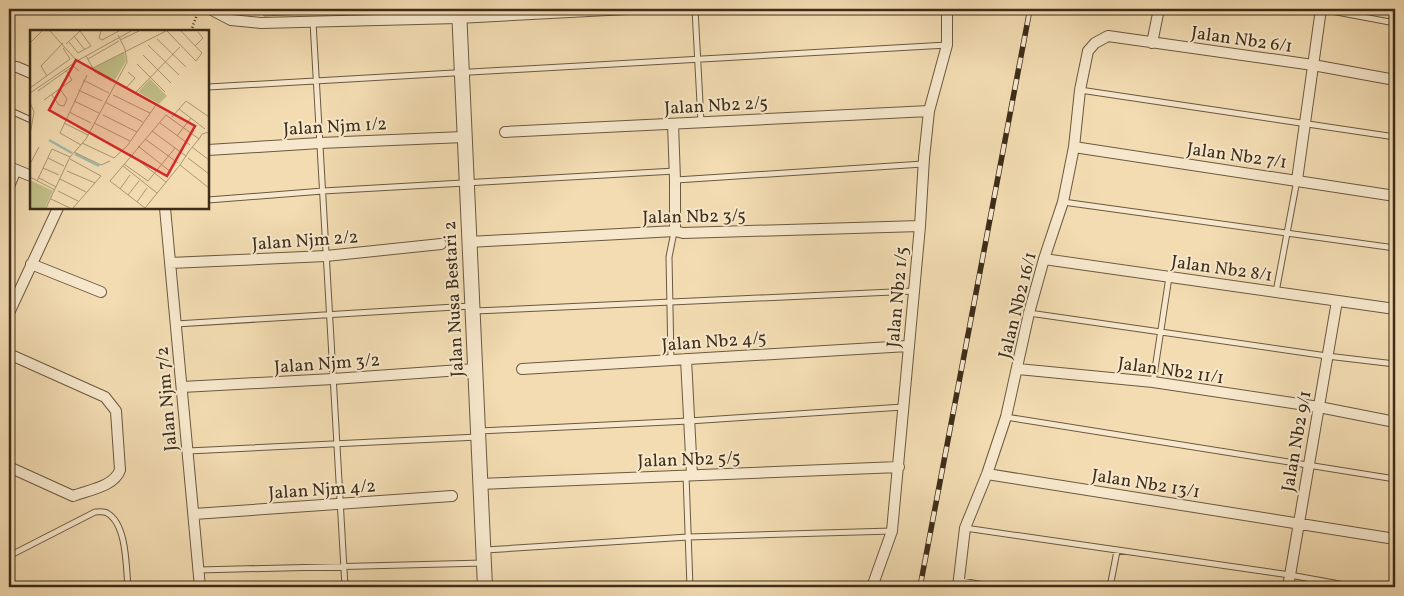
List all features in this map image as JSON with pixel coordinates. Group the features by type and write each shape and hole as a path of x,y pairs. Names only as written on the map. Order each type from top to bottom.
{"street":[{"path":"210,9 231,20 261,23 313,22 458,13 627,9"},
{"name":"Jalan Nb2 1/5","path":"872,587 892,531 920,226 923,164 929,111 947,45 948,9"},
{"path":"1152,42 1159,9"},
{"path":"1297,180 1321,9"},
{"name":"Jalan Nusa Bestari 2","path":"458,13 485,587"},
{"name":"Jalan Nb2 6/1","path":"1108,36 1313,65 1395,80"},
{"name":"Jalan Nb2 16/1","path":"958,585 966,528 1006,417 1029,313 1063,202 1074,147 1080,90 1088,51 1095,43 1108,36"},
{"path":"9,67 17,67 30,72"},
{"name":"Jalan Nb2 2/5","path":"505,132 929,111"},
{"path":"673,124 675,176 674,231"},
{"name":"Jalan Njm 1/2","path":"209,150 464,137"},
{"name":"Jalan Nb2 7/1","path":"1074,147 1395,196"},
{"path":"14,169 30,176"},
{"path":"9,313 58,209"},
{"name":"Jalan Njm 7/2","path":"165,209 200,587"},
{"name":"Jalan Nb2 3/5","path":"469,242 674,231 683,233 920,226"},
{"name":"Jalan Njm 2/2","path":"170,264 326,256 441,244"},
{"name":"Jalan Nb2 8/1","path":"1044,259 1395,310"},
{"path":"31,264 101,292"},
{"name":"Jalan Nb2 9/1","path":"1288,587 1337,301"},
{"name":"Jalan Nb2 4/5","path":"522,368 908,346"},
{"path":"9,354 105,397 111,403 116,411 120,470 118,477 110,482 73,496 9,467"},
{"path":"686,359 689,475"},
{"name":"Jalan Njm 3/2","path":"182,387 475,369"},
{"name":"Jalan Nb2 11/1","path":"1018,369 1153,382 1319,407 1395,422"},
{"name":"Jalan Nb2 5/5","path":"480,484 899,467"},
{"name":"Jalan Nb2 13/1","path":"987,474 1395,539"},
{"name":"Jalan Njm 4/2","path":"194,514 452,496"},
{"path":"958,585 981,587"}],"lane":[{"path":"695,9 701,122"},
{"path":"1321,9 1395,22"},
{"path":"313,22 344,587"},
{"path":"209,87 947,45"},
{"path":"1080,90 1395,137"},
{"path":"9,110 30,120"},
{"path":"209,200 466,183 675,176 923,164"},
{"path":"9,193 14,169"},
{"path":"1276,292 1297,180"},
{"path":"1063,202 1395,248"},
{"path":"671,360 669,257 674,231"},
{"path":"1153,382 1169,277"},
{"path":"176,324 329,314 914,291"},
{"path":"1029,313 1395,364"},
{"path":"188,450 337,443 904,407"},
{"path":"1006,417 1395,479"},
{"path":"689,475 688,537 690,587"},
{"path":"9,556 95,512 106,512 114,519 123,538 128,587"},
{"path":"966,528 1290,575 1356,587"},
{"path":"199,570 343,566 484,556 688,537 892,531"},
{"path":"1110,587 1116,551"}],"path":[{"path":"192,30 200,9"}],"shaded area":[{"path":"261,9 403,9 264,16"}],"railway":[{"path":"920,587 1030,9"}]}
